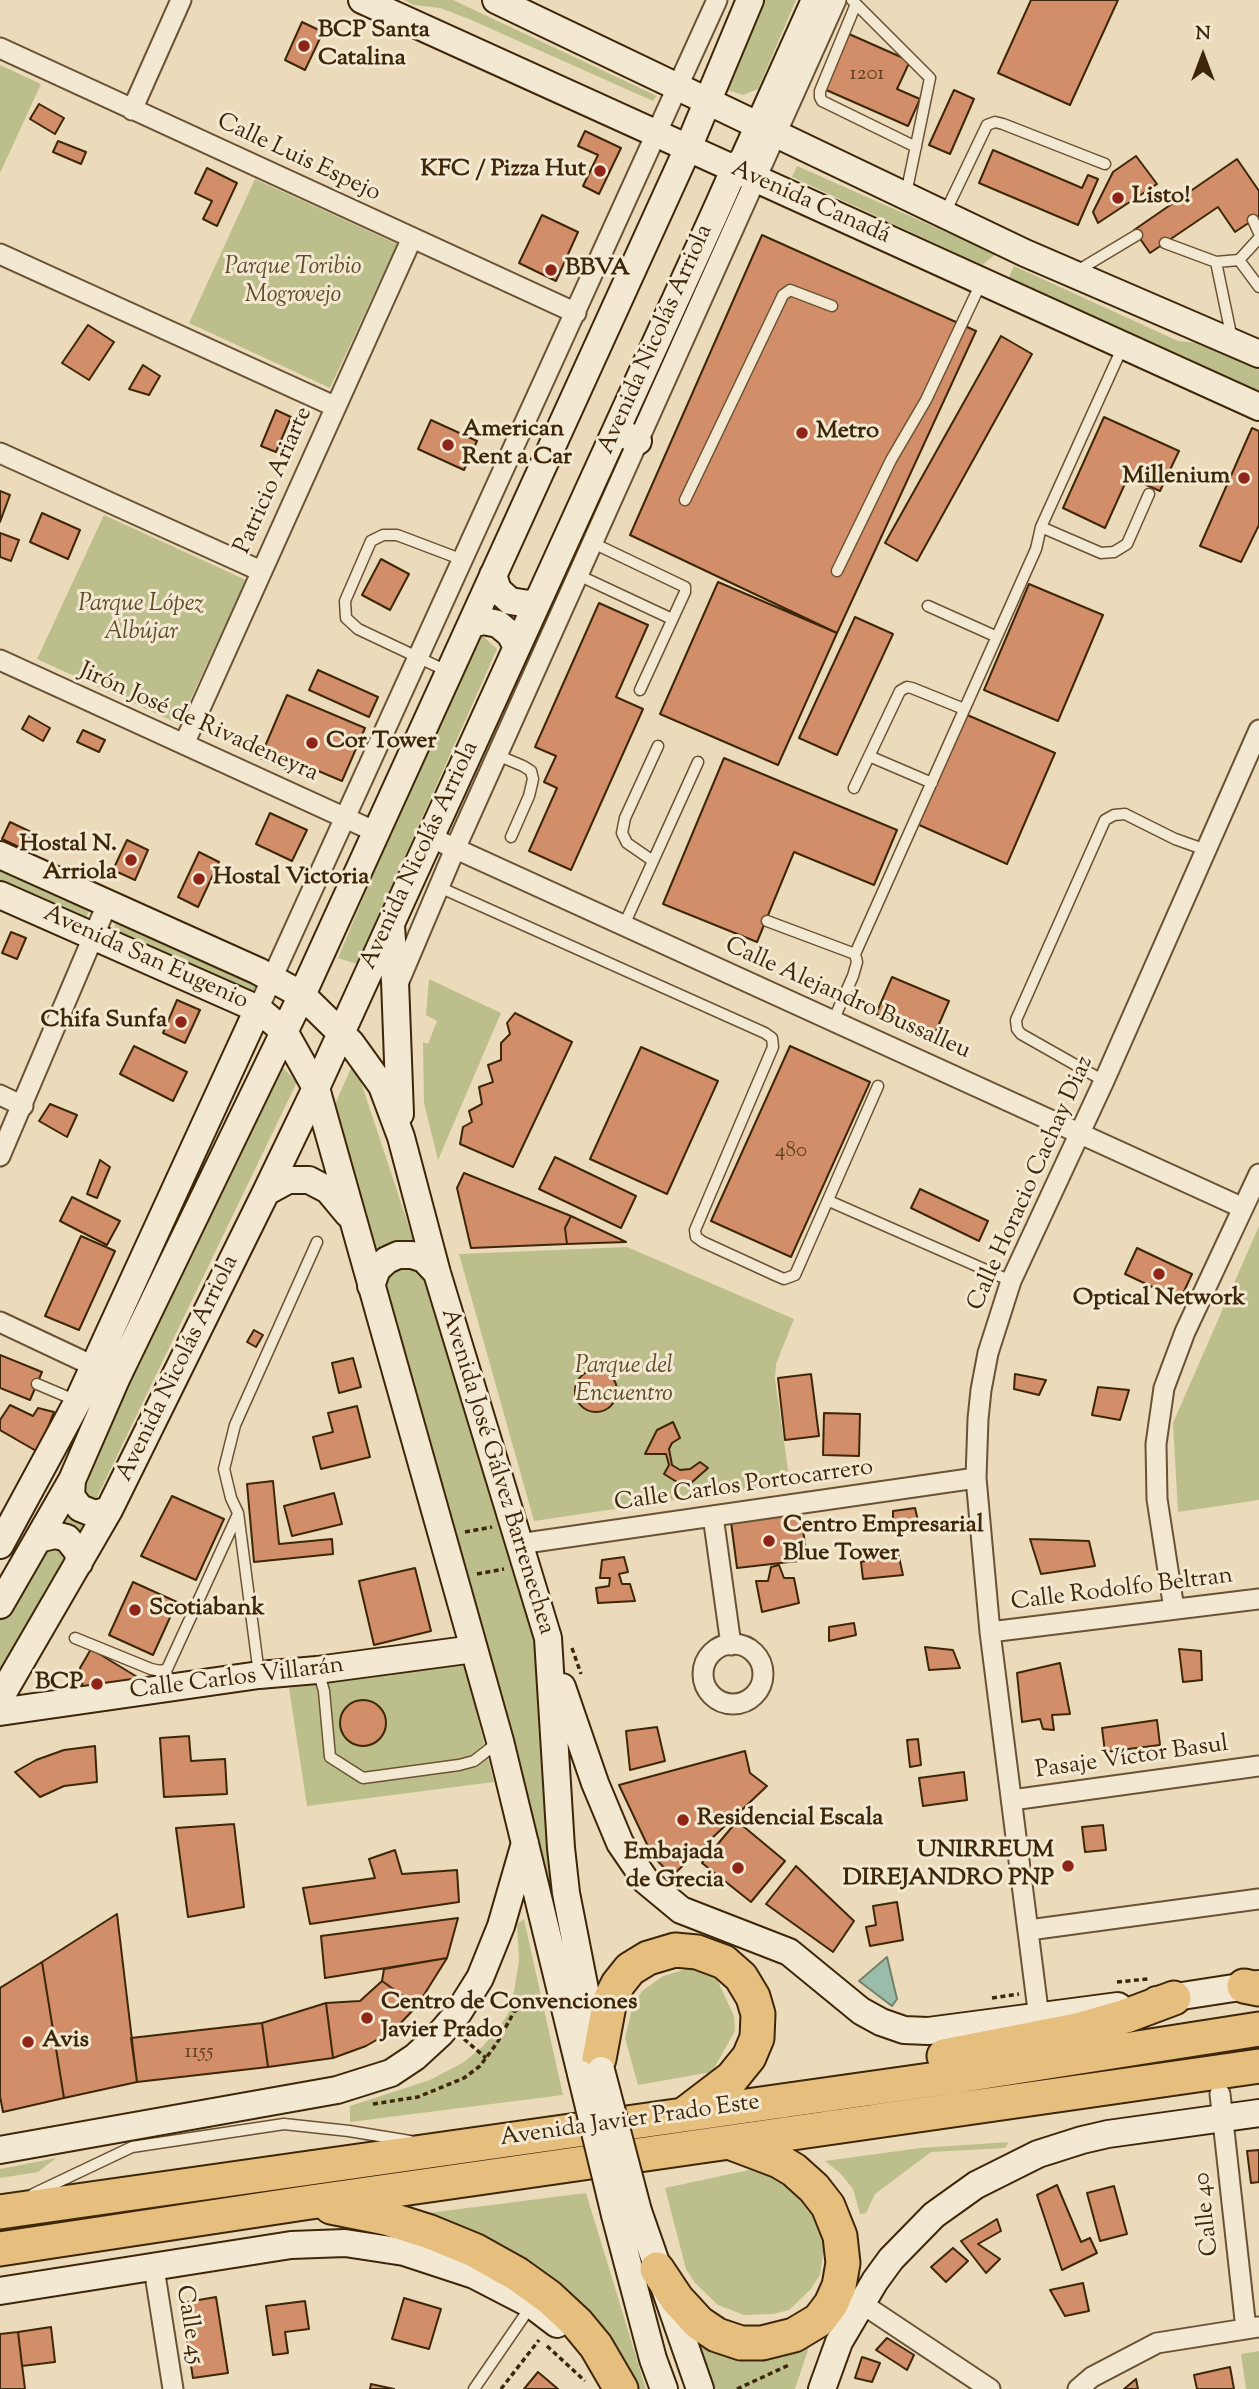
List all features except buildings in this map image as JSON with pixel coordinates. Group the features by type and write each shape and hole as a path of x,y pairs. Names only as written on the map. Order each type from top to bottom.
{"highway":[{"path":"594,2068 610,2000 618,1983 630,1969 648,1958 676,1950 697,1952 724,1962 741,1978 753,1997 758,2014 757,2038 749,2057 732,2078 684,2114"},
{"path":"825,2095 873,2073 902,2064 1077,2030 1126,2016 1167,1987"},
{"name":"Avenida Javier Prado Este","path":"0,2211 1048,2063 1259,2029"},
{"name":"Avenida Javier Prado Este","path":"0,2249 1259,2066"},
{"path":"944,2112 1221,2106 1259,2088"},
{"path":"657,2269 682,2306 699,2323 717,2335 741,2343 762,2343 794,2335 819,2320 831,2304 839,2286 843,2263 840,2236 828,2206 814,2188 793,2170 766,2155 728,2142"},
{"path":"304,2203 361,2212 430,2232 474,2250 517,2274 549,2297 577,2323 596,2346 608,2388"}],"main road":[{"name":"Avenida Canadá","path":"362,0 1259,407"},
{"name":"Avenida Nicolás Arriola","path":"0,1605 72,1480 117,1377 302,995 688,148 750,0"},
{"name":"Avenida Nicolás Arriola","path":"0,1698 109,1510 316,1088 538,601 627,435 745,175 744,158 766,130 815,0"},
{"name":"Avenida Canadá","path":"513,4 766,130 1025,253 1259,354"},
{"path":"989,285 995,262 1002,256 1025,253"},
{"path":"493,575 498,590 510,601 519,604 538,601"},
{"path":"471,624 484,621 498,624 510,634 517,647"},
{"name":"Avenida San Eugenio","path":"0,855 108,902 302,995"},
{"name":"Avenida San Eugenio","path":"0,895 257,1009 284,1031"},
{"path":"391,923 401,1137"},
{"name":"Avenida José Gálvez Barrenechea","path":"302,995 341,1032 382,1086 401,1137 438,1273 519,1544 558,1637 565,1882 594,2068 626,2213 653,2359 664,2389"},
{"path":"0,1545 78,1401 257,1009"},
{"name":"Avenida José Gálvez Barrenechea","path":"284,1031 316,1088 500,1741 562,1992 594,2068"},
{"path":"266,1192 288,1180 303,1178 316,1182 333,1195 355,1226"},
{"path":"371,1286 377,1269 398,1255 412,1255 424,1259 438,1273"},
{"path":"72,1480 71,1496 80,1508 94,1514 109,1510"},
{"path":"38,1539 55,1535 67,1538 78,1552 79,1563"},
{"path":"558,1637 570,1714 609,1821 628,1858 646,1881 663,1897 693,1916 789,1952 861,2011 893,2027 914,2032 1038,2005 1167,1987 1254,1987"},
{"name":"Calle Carlos Villarán","path":"0,1712 259,1675 474,1649"},
{"path":"0,2150 360,2084 391,2073 427,2046 448,2025 480,1978 502,1926 525,1841"},
{"path":"822,2389 839,2342 891,2259 934,2214 976,2185 1015,2164 1060,2146 1095,2137 1221,2106 1259,2113"},
{"name":"Avenida José Gálvez Barrenechea","path":"626,2213 657,2269 700,2389"},
{"path":"0,2291 291,2245 354,2243 404,2252 448,2266 499,2287 532,2305 581,2347 608,2388"}],"street":[{"path":"132,110 181,0"},
{"path":"257,1009 717,0"},
{"name":"Avenida Nicolás Arriola","path":"766,130 836,0"},
{"name":"Calle Luis Espejo","path":"0,48 576,313"},
{"name":"Patricio Ariarte","path":"184,744 412,238"},
{"path":"0,254 336,407"},
{"name":"Avenida Nicolás Arriola","path":"395,990 455,849 593,543 627,435"},
{"path":"0,453 261,571"},
{"name":"Jirón José de Rivadeneyra","path":"0,660 376,832"},
{"name":"Calle Horacio Cachay Diaz","path":"1038,2005 990,1632 976,1478 981,1390 992,1340 1011,1281 1104,1080 1259,730"},
{"name":"Calle Alejandro Bussalleu","path":"430,837 1243,1208"},
{"path":"0,1156 108,902"},
{"path":"0,1096 23,1106"},
{"path":"1174,1609 1157,1499 1156,1444 1164,1388 1185,1332 1259,1174"},
{"path":"0,1322 117,1377"},
{"name":"Calle Carlos Portocarrero","path":"519,1544 976,1478"},
{"path":"713,1516 731,1645"},
{"name":"Calle Rodolfo Beltran","path":"990,1632 1259,1599"},
{"name":"Pasaje Víctor Basul","path":"1012,1800 1259,1766"},
{"path":"1029,1930 1259,1899"},
{"name":"Calle 40","path":"1221,2106 1252,2328"},
{"name":"Calle 45","path":"154,2268 173,2389"},
{"path":"861,2303 990,2389"},
{"path":"1078,2389 1092,2377 1157,2343 1252,2328"}],"lane":[{"path":"906,195 916,147 930,78 854,2 820,97 822,101 916,147"},
{"path":"945,214 987,125 995,122 1105,164"},
{"path":"1253,220 1259,233"},
{"path":"1073,273 1137,235"},
{"path":"1165,243 1216,262 1239,260 1259,239"},
{"path":"1239,260 1259,287"},
{"path":"1216,262 1233,343"},
{"path":"838,571 891,460 989,285"},
{"path":"685,500 783,295 790,290 832,306"},
{"path":"833,1021 853,976 857,962 855,954 1036,549 1041,527 1123,345"},
{"path":"1041,527 1101,553 1114,552 1127,544 1149,494"},
{"path":"449,672 358,629 346,618 345,601 371,541 383,535 397,535 463,560"},
{"path":"593,543 685,587 640,690"},
{"path":"578,575 672,619"},
{"path":"928,606 995,636"},
{"path":"854,788 900,691 907,687 964,709"},
{"path":"653,861 627,843 622,833 625,818 658,746"},
{"path":"497,755 531,771 533,779 529,796 511,837"},
{"path":"869,756 932,783"},
{"path":"624,925 698,762"},
{"path":"1104,1080 1021,1034 1016,1020 1105,821 1114,815 1125,814 1175,839 1206,849"},
{"path":"439,887 772,1038 774,1047 695,1230 696,1237 777,1276 784,1279 795,1275 878,1086"},
{"path":"766,921 855,954"},
{"path":"829,1200 1011,1281"},
{"path":"259,1675 238,1513 231,1498 224,1469 234,1425 317,1242"},
{"path":"37,1384 78,1401"},
{"path":"75,1638 151,1669 167,1669 238,1513"},
{"path":"317,1670 324,1691 330,1757 363,1778 467,1763 474,1761 500,1741"},
{"path":"0,2211 132,2147 284,2124 349,2131 452,2148"},
{"path":"474,2389 532,2305"}],"path":[{"path":"442,1536 519,1544"},
{"path":"454,1579 519,1544"},
{"path":"558,1637 585,1686"},
{"path":"1105,1984 1167,1987"},
{"path":"363,2105 418,2097 464,2078 480,2066 514,2012 537,1997 562,1992"},
{"path":"986,1999 1038,2005"},
{"path":"448,2025 486,2058"},
{"path":"501,2389 540,2339 608,2388"}],"green space":[{"path":"404,0 453,0 657,96 653,101 469,19 440,8 414,5"},
{"path":"762,0 796,0 758,89 743,95 727,90 726,78"},
{"path":"0,65 41,84 0,173"},
{"path":"797,166 996,254 982,265 792,177"},
{"name":"Parque Toribio Mogrovejo","path":"255,179 397,244 330,388 189,323"},
{"path":"1014,266 1178,341 1209,344 1259,365 1259,391 1007,281"},
{"name":"Parque López Albújar","path":"104,515 246,580 179,724 37,659"},
{"path":"483,636 497,649 357,964 338,958 472,637"},
{"path":"0,863 92,905 84,922 0,883"},
{"path":"117,920 261,986 255,1000 111,934"},
{"path":"429,979 501,1013 438,1160 424,1103 423,1042 428,1044 437,1021 426,1015"},
{"path":"354,1061 522,1568 545,1686 554,1879 545,1881 333,1109"},
{"path":"279,1064 297,1082 52,1591 0,1670 0,1618"},
{"path":"1259,1226 1259,1500 1178,1512 1173,1423"},
{"name":"Parque del Encuentro","path":"627,1247 794,1319 776,1364 775,1379 790,1483 534,1521 459,1254"},
{"path":"464,1664 494,1782 307,1806 289,1688"},
{"path":"524,1919 563,2095 350,2122 350,2106 430,2080 464,2062 498,2029 511,2009 519,1961 517,1924"},
{"path":"690,1968 715,1975 734,2016 735,2031 712,2072 638,2085 625,2038 632,2008 642,1991 663,1976"},
{"path":"1009,2142 1005,2148 931,2152 875,2194 866,2213 860,2214 853,2189 841,2174 825,2161 920,2148"},
{"path":"56,2158 38,2172 0,2178 0,2169"},
{"path":"749,2170 777,2173 819,2218 825,2240 820,2275 810,2290 789,2310 773,2314 744,2315 718,2305 695,2283 686,2269 665,2188"},
{"path":"586,2193 646,2389 630,2389 617,2362 412,2215"},
{"path":"813,2335 795,2389 713,2389 691,2346 747,2356"},
{"path":"1259,2351 1259,2389 1246,2389 1241,2354"}],"shaded area":[{"path":"887,1957 897,1999 892,2006 859,1981"}],"place":[{"name":"BCP Santa Catalina","path":"304,46"},
{"name":"KFC / Pizza Hut","path":"600,171"},
{"name":"Listo!","path":"1118,198"},
{"name":"BBVA","path":"551,270"},
{"name":"Metro","path":"802,433"},
{"name":"American Rent a Car","path":"448,445"},
{"name":"Millenium","path":"1244,478"},
{"name":"Cor Tower","path":"312,743"},
{"name":"Hostal N. Arriola","path":"131,860"},
{"name":"Hostal Victoria","path":"199,879"},
{"name":"Chifa Sunfa","path":"181,1022"},
{"name":"Optical Network","path":"1159,1274"},
{"name":"Centro Empresarial Blue Tower","path":"769,1541"},
{"name":"Scotiabank","path":"135,1610"},
{"name":"BCP","path":"97,1684"},
{"name":"Residencial Escala","path":"683,1820"},
{"name":"UNIRREUM DIREJANDRO PNP","path":"1068,1866"},
{"name":"Embajada de Grecia","path":"738,1868"},
{"name":"Centro de Convenciones Javier Prado","path":"367,2018"},
{"name":"Avis","path":"28,2042"}]}
